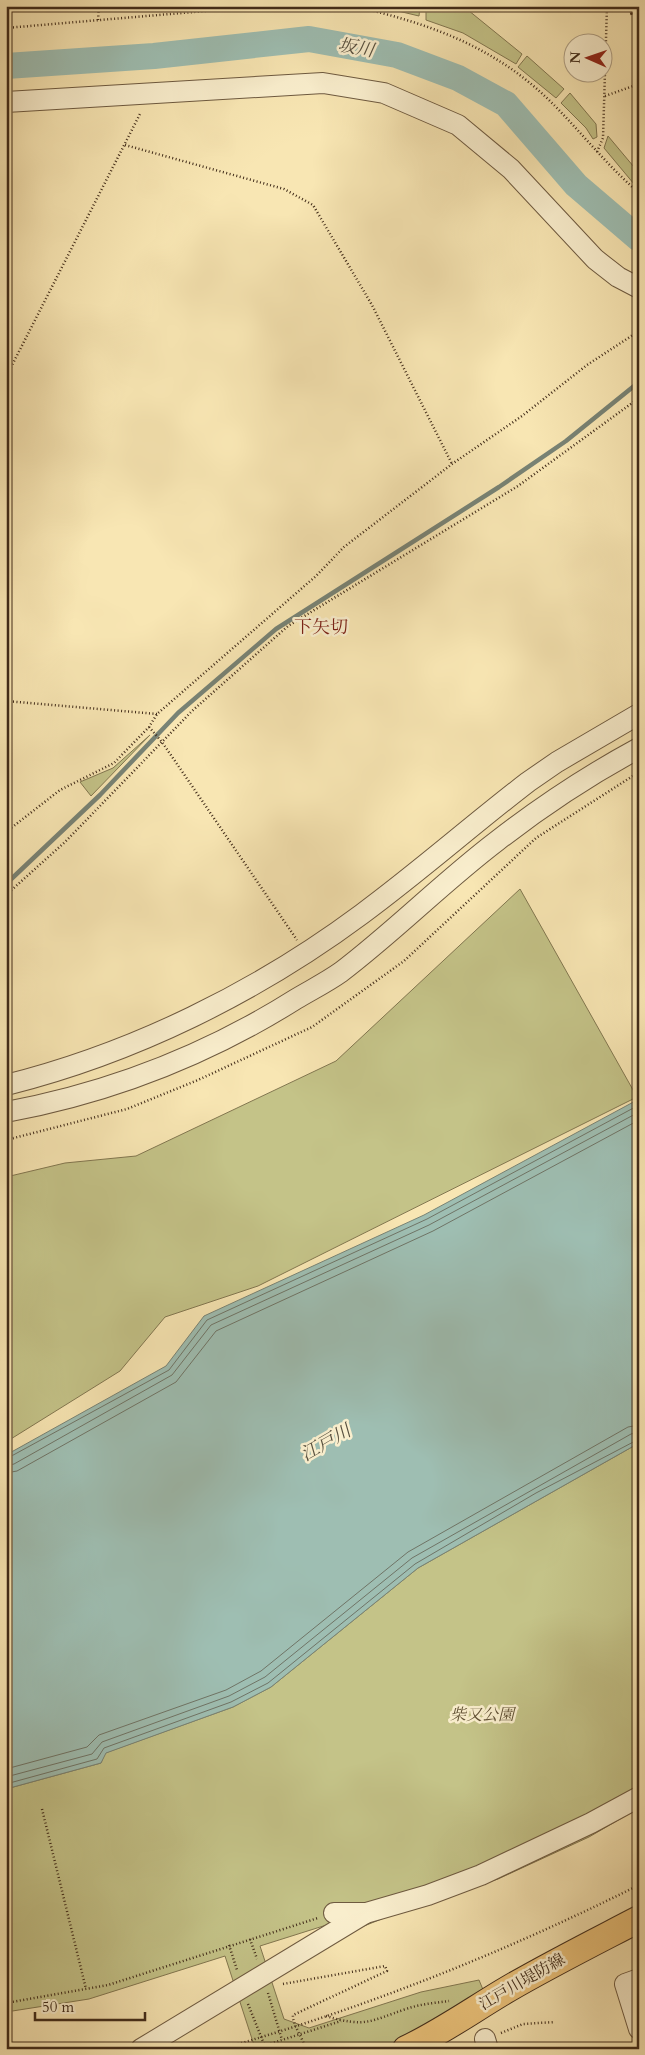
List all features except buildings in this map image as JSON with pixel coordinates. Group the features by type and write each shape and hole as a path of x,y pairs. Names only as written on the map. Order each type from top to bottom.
{"main road":[{"name":"江戸川堤防線","path":"406,2049 432,2036 508,1989 572,1953 639,1919"}],"street":[{"path":"6,102 323,83 384,93 458,125 511,169 595,259 618,277 639,288"},
{"path":"6,1085 95,1058 156,1032 236,994 306,954 363,914 528,782 557,762 639,714"},
{"path":"6,1112 44,1105 122,1082 196,1054 264,1020 340,972 505,835 584,778 639,748"},
{"path":"141,2049 366,1913 428,1895 481,1876 582,1828 639,1797"},
{"path":"334,1913 366,1913"},
{"path":"639,1979 625,1984 639,2029"}],"path":[{"path":"98,6 98,20"},
{"path":"6,28 264,6"},
{"path":"353,6 407,19 464,40 516,72 556,107 597,152 639,193"},
{"path":"597,152 603,138 607,6"},
{"path":"605,96 639,84"},
{"path":"6,377 125,145 150,92"},
{"path":"125,145 284,189 314,204 372,305 452,464"},
{"path":"6,832 60,790 114,763 149,727 157,714 310,582 344,547 452,464 522,416 587,365 639,331"},
{"path":"6,895 65,842 192,711 288,626 518,486 638,399 639,403"},
{"path":"6,701 157,714"},
{"path":"149,727 162,742 306,954"},
{"path":"42,1809 86,1990"},
{"path":"221,2049 325,2016 513,1945 639,1885"},
{"path":"6,2003 86,1990 334,1913"},
{"path":"250,1939 258,1962"},
{"path":"228,1945 237,1970"},
{"path":"277,1982 282,1984 385,1966 386,1971 293,2015 294,2026 302,2034 306,2049"},
{"path":"266,1987 282,2040"},
{"path":"245,1995 265,2047"},
{"path":"325,2016 342,2021 368,2022 413,2007 456,2000"},
{"path":"254,2049 342,2021"},
{"path":"463,2049 487,2044 523,2024 555,2022"}],"green space":[{"path":"377,6 420,6 419,16"},
{"path":"426,6 463,6 522,54 516,64 463,33 426,20"},
{"path":"527,56 564,89 556,98 518,67"},
{"path":"570,93 596,124 597,137 593,139 586,128 561,103"},
{"path":"608,136 639,173 639,178 634,184 604,148"},
{"path":"150,735 91,796 80,782 113,768"},
{"path":"520,889 637,1097 258,1286 165,1317 120,1371 6,1442 6,1177 65,1163 136,1156 336,1061"},
{"name":"柴又公園","path":"639,1443 639,1808 589,1837 498,1879 409,1908 344,1934 336,1922 260,1946 284,2019 309,2028 421,1992 479,1980 484,1992 385,2049 241,2049 254,2045 225,1956 89,1999 6,2012 6,1789 101,1763 105,1753 233,1707 271,1687 418,1568"}],"water":[{"name":"江戸川","path":"639,1099 639,1443 418,1568 271,1687 233,1707 106,1753 101,1763 6,1789 6,1455 166,1366 204,1316 424,1215"}],"waterway":[{"name":"坂川","path":"6,66 154,56 309,39 397,55 458,78 506,104 576,185 639,239"},
{"path":"6,884 100,795 178,713 276,629 499,487 566,441 639,382"}],"railway":[{"path":"630,6 639,37"}],"district":[{"name":"下矢切","path":"321,627"}]}
